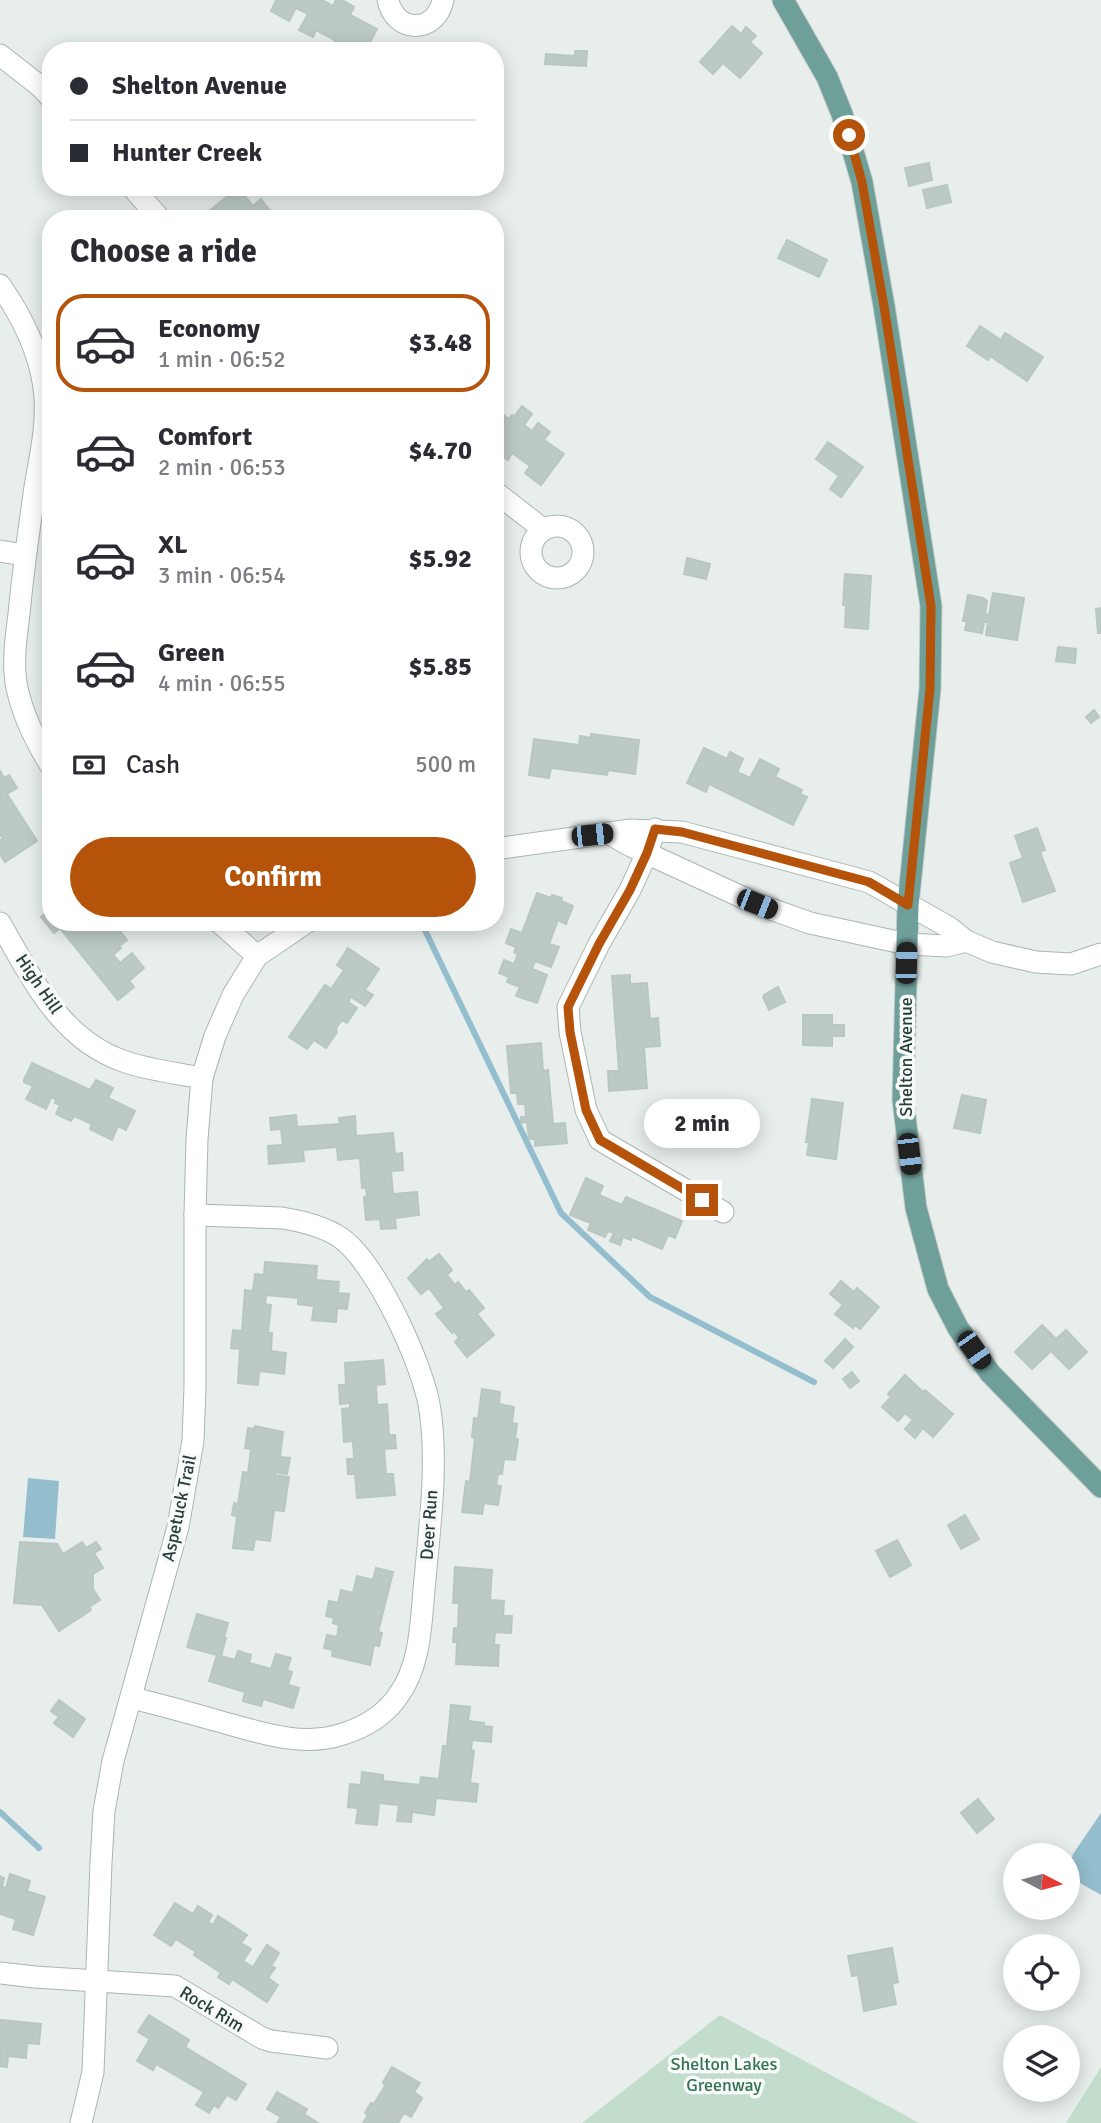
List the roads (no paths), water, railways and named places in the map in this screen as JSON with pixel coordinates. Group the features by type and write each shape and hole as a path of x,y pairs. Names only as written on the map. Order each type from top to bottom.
{"main road":[{"name":"Shelton Avenue","path":"783,0 827,77 842,114 862,182 931,606 930,689 908,905 903,1100 916,1208 938,1289 958,1328 990,1373 1101,1487"}],"street":[{"path":"388,0 394,16 412,25 432,20 439,12 443,0"},
{"path":"0,55 42,88"},
{"path":"140,196 152,210"},
{"path":"0,285 22,320 42,380"},
{"path":"42,446 24,555 15,651 17,688 42,752"},
{"path":"504,499 542,531"},
{"path":"0,551 24,555"},
{"path":"655,829 630,890 599,944 568,1007 570,1032 586,1110 600,1140 723,1212"},
{"path":"504,848 608,833 655,829 682,832 869,882 950,928 966,941 992,952 1035,962 1072,964 1101,954"},
{"path":"608,833 775,911 810,923 907,944 947,946 966,941"},
{"name":"High Hill","path":"0,923 53,1010 88,1043 124,1062 202,1078"},
{"path":"229,931 257,956"},
{"name":"Aspetuck Trail","path":"81,2123 93,2072 104,1811 113,1761 178,1527 193,1441 195,1215 202,1078 215,1036 233,995 257,956 294,931"},
{"name":"Deer Run","path":"132,1698 274,1737 324,1739 343,1734 388,1710 399,1695 413,1666 420,1624 432,1506 430,1409 421,1375 402,1329 377,1282 353,1249 340,1237 311,1225 296,1220 268,1217 195,1215"},
{"name":"Rock Rim","path":"0,1973 174,1986 262,2038 327,2048"}],"water":[{"path":"28,1478 59,1481 55,1539 23,1537"},
{"path":"1101,1813 1101,1895 1080,1883 1080,1844"}],"waterway":[{"path":"425,931 561,1213 650,1297 814,1382"},
{"path":"0,1812 39,1848"}],"park label":[{"name":"Shelton Lakes Greenway","path":"724,2074"}]}
